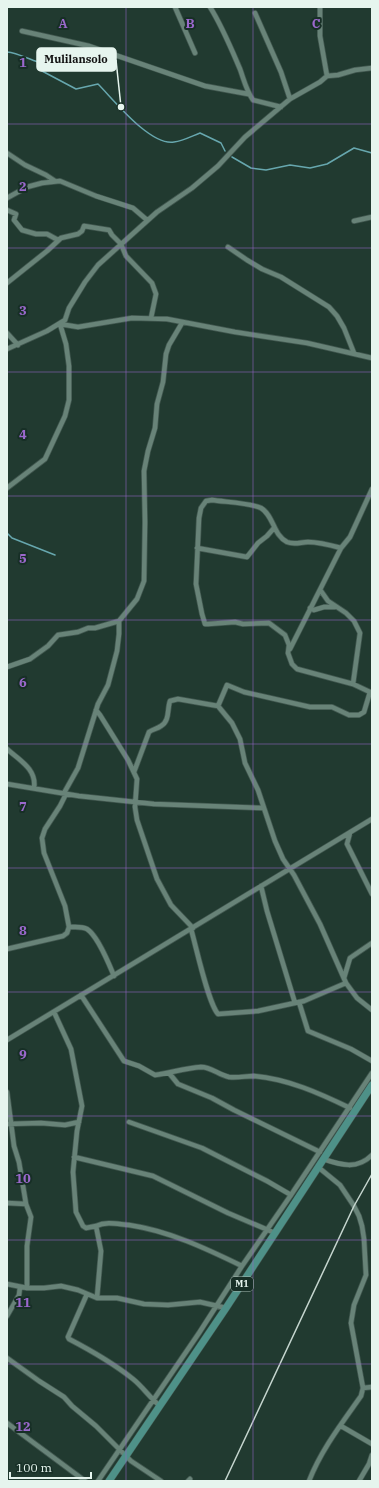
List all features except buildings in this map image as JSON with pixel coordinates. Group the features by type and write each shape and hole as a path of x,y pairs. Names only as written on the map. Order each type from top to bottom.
{"main road":[{"name":"M1","path":"109,1481 226,1308 372,1085"}],"street":[{"path":"175,7 195,53"},
{"path":"210,7 220,23 243,77 248,94 253,100 281,107"},
{"path":"320,7 320,36 327,76"},
{"path":"255,14 281,72 290,99"},
{"path":"22,31 89,46 205,86 248,94"},
{"path":"7,349 60,324 65,320 69,308 85,282 98,265 147,220 218,166 244,137 290,99 320,82 327,76 372,68"},
{"path":"7,152 35,171 56,181"},
{"path":"7,198 27,187 42,182 60,181 96,196 134,208 147,220"},
{"path":"7,210 16,214 14,220 22,230 36,234 47,234 58,240"},
{"path":"354,222 372,217"},
{"path":"7,283 47,252 58,240 78,234 82,231 84,226 109,230 121,244 126,256 149,278 154,288 155,299 151,318"},
{"path":"228,247 262,269 282,277 329,307 342,324 354,353"},
{"path":"60,324 78,327 132,318 167,319 182,323 307,344 372,358"},
{"path":"7,667 30,658 48,646 58,636 78,632 88,628 96,628 119,621 137,599 144,581 144,471 148,451 156,428 157,404 163,382 166,354 169,345 182,323"},
{"path":"7,488 45,460 65,416 69,400 69,366 66,344 60,324"},
{"path":"7,333 18,345"},
{"path":"288,653 310,608 321,591 341,548 350,536 372,489"},
{"path":"218,706 227,685 244,692 310,707 332,708 355,716 362,714 366,710 371,693 353,684 297,669 292,664 288,653 289,645 285,635 269,623 205,624 196,584 200,508 206,501 212,500 261,508 285,542 291,544 307,542 341,548"},
{"path":"197,548 247,557 258,543 274,528"},
{"path":"321,591 328,601 346,613 354,621 360,633 353,684"},
{"path":"310,608 314,610 324,607 335,607"},
{"path":"7,949 63,936 67,933 69,927 65,906 44,853 42,838 44,829 60,806 78,768 96,710 108,685 117,651 119,621"},
{"path":"134,772 149,732 162,726 168,716 170,701 178,699 218,706 232,723 240,739 245,763 258,790 275,841 283,859 320,924 345,980 357,998 372,1010"},
{"path":"96,710 120,746 134,772 137,784 135,808 137,820 157,879 171,905 192,929 207,987 217,1012 226,1014 258,1011 316,997 345,980 350,958 372,943"},
{"path":"7,749 31,771 35,781 34,788"},
{"path":"7,784 136,802 264,808"},
{"path":"7,1040 372,820"},
{"path":"350,833 347,844 372,894"},
{"path":"261,886 297,1002 308,1031 351,1049 372,1061"},
{"path":"69,927 79,926 90,931 101,947 114,976"},
{"path":"81,995 124,1061 139,1066 152,1074 155,1075 180,1070 205,1068 230,1077 244,1078 253,1076 292,1084 312,1090 350,1108"},
{"path":"54,1012 71,1049 82,1106 73,1172 76,1212 83,1226 86,1228 109,1223 141,1227 173,1235 242,1266"},
{"path":"169,1073 178,1084 212,1098 320,1152"},
{"path":"98,1481 350,1108 372,1073"},
{"path":"7,1092 9,1124 19,1162 26,1204 31,1221 26,1246 27,1288"},
{"path":"9,1124 41,1123 65,1125 79,1122"},
{"path":"129,1122 202,1148 291,1195"},
{"path":"323,1159 341,1165 352,1165 361,1162 372,1154"},
{"path":"74,1157 153,1176 228,1213 275,1233"},
{"path":"309,1481 322,1454 361,1396 363,1388 351,1323 354,1305 369,1276 359,1216 340,1185 318,1167"},
{"path":"7,1203 26,1204"},
{"path":"96,1226 101,1251 97,1298"},
{"path":"7,1284 27,1288 61,1286 78,1290 97,1298 117,1298 144,1304 200,1302 226,1308"},
{"path":"7,1316 19,1295 20,1287"},
{"path":"87,1294 68,1337 69,1339 117,1366 134,1380 160,1406"},
{"path":"7,1358 39,1382 64,1397 131,1461 161,1481"},
{"path":"363,1388 372,1387"},
{"path":"7,1423 85,1481"},
{"path":"341,1426 372,1444"},
{"path":"359,1481 369,1464 372,1455"}],"waterway":[{"path":"7,52 38,62 42,71 76,89 98,84 133,120 154,137 164,141 174,142 184,140 200,133 221,143 225,151"},
{"path":"232,157 251,168 266,170 290,165 310,168 327,164 354,148 372,153"},
{"path":"7,533 12,538 55,555"}],"railway":[{"path":"225,1481 354,1206 372,1174"}],"place":[{"name":"Mulilansolo","path":"121,107"}]}
